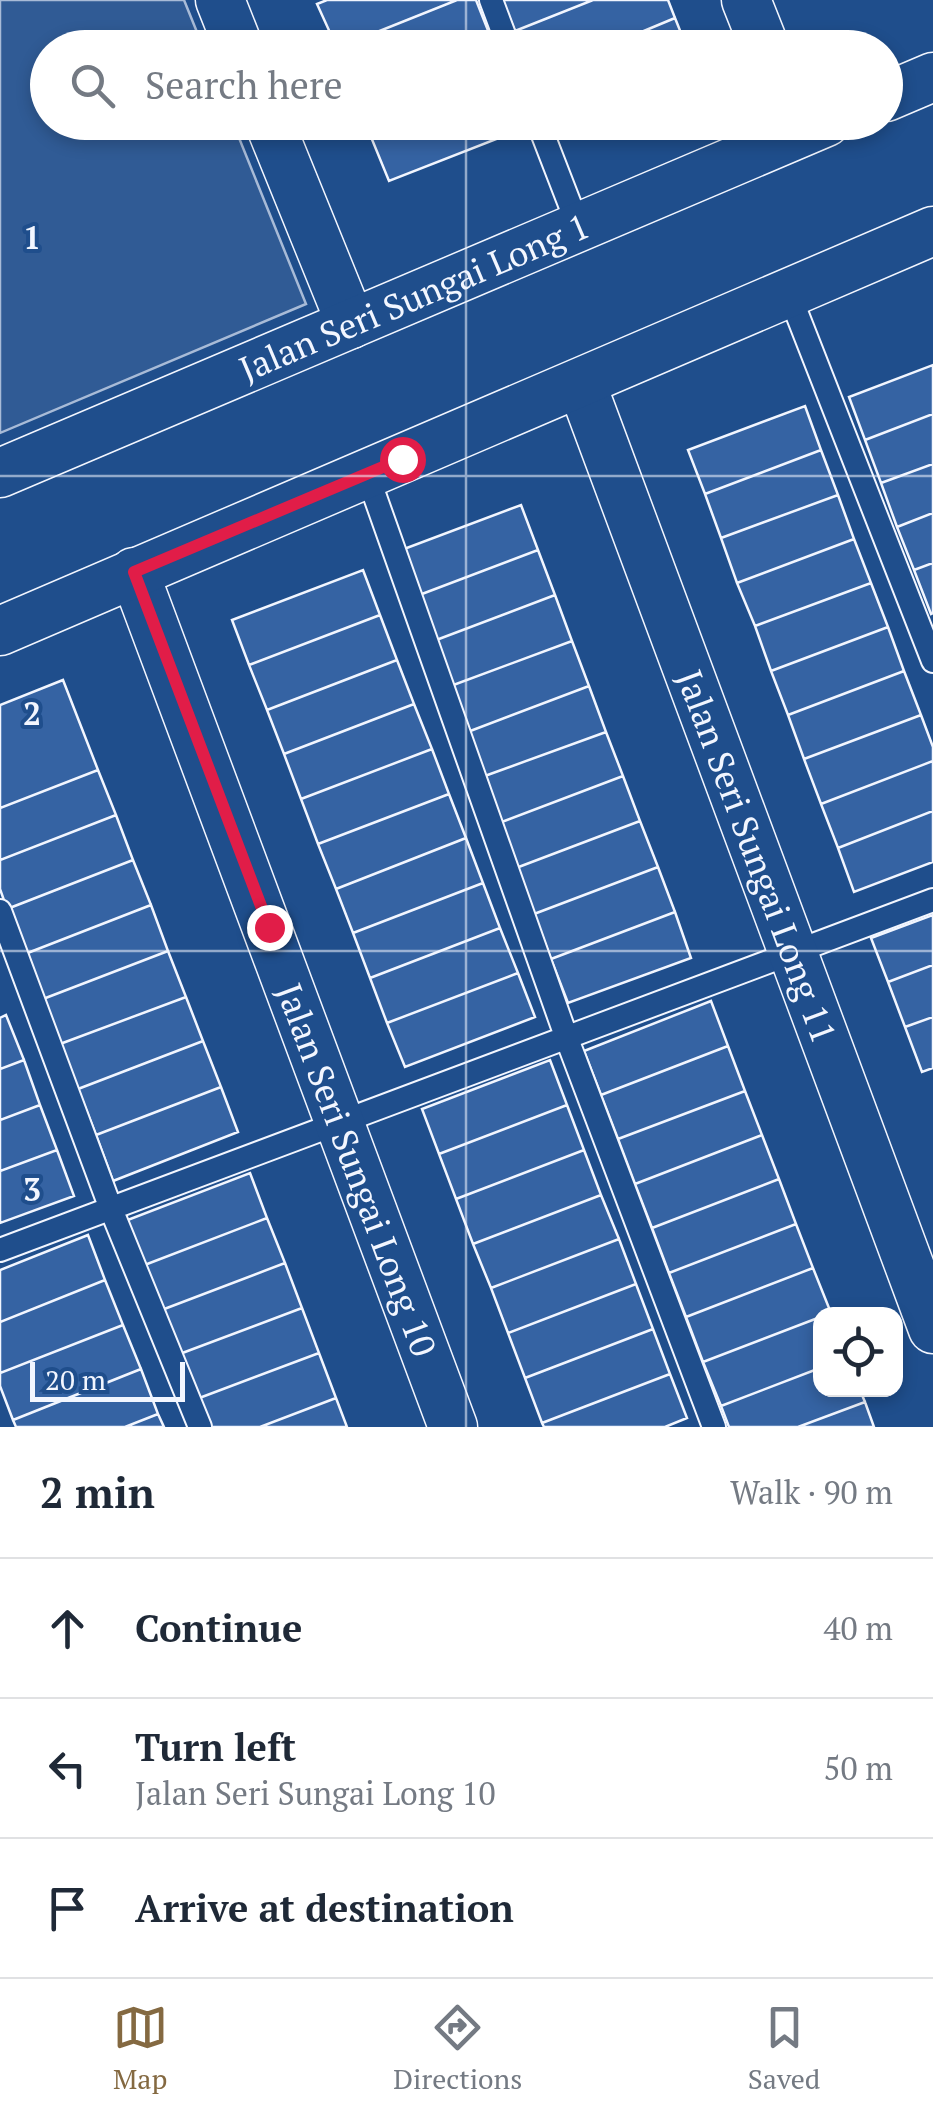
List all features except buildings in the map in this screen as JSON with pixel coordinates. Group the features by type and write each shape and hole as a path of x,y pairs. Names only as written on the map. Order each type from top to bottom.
{"street":[{"path":"220,0 232,30"},
{"path":"746,0 758,30"},
{"path":"903,90 933,77"},
{"path":"276,140 350,324"},
{"name":"Jalan Seri Sungai Long 1","path":"0,472 579,228 776,140"},
{"path":"0,631 933,231"},
{"name":"Jalan Seri Sungai Long 11","path":"582,383 933,1329"},
{"name":"Jalan Seri Sungai Long 10","path":"134,572 452,1427"}],"lane":[{"path":"490,0 502,30"},
{"path":"545,140 579,228"},
{"path":"788,291 933,661"},
{"path":"367,474 567,1039 714,1427"},
{"path":"0,1250 933,900"},
{"path":"0,911 111,1208 200,1427"}],"shaded area":[{"path":"0,0 184,0 196,30 30,30 30,140 240,140 306,304 0,433"}],"route":[{"path":"269,927 134,572 402,459"}]}
